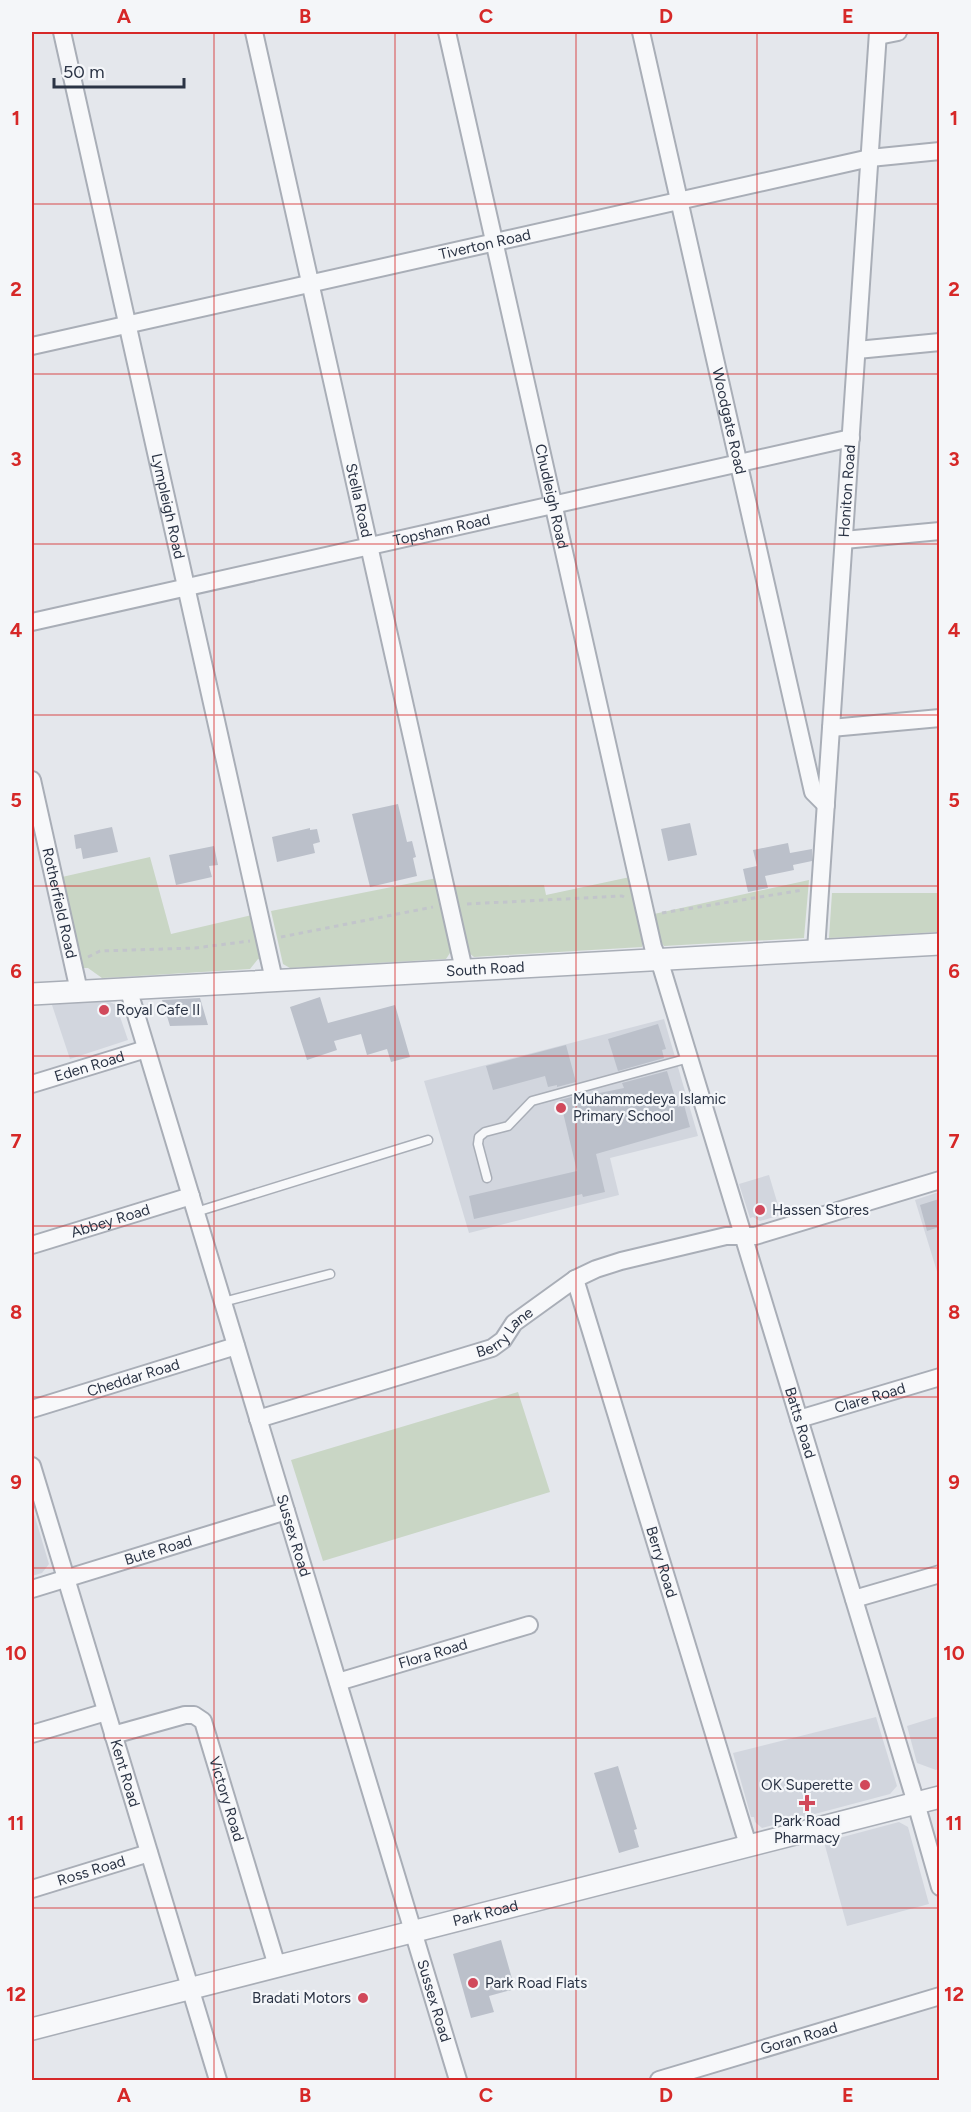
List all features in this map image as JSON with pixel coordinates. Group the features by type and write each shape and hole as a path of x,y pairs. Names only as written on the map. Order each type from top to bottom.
{"street":[{"name":"Lympleigh Road","path":"62,32 274,980"},
{"name":"Stella Road","path":"254,32 464,970"},
{"name":"Chudleigh Road","path":"447,32 653,947 658,959"},
{"name":"Woodgate Road","path":"641,32 813,792 826,805"},
{"path":"878,34 898,32"},
{"name":"Honiton Road","path":"816,950 878,34"},
{"name":"Tiverton Road","path":"32,346 870,158 939,151"},
{"path":"857,350 939,342"},
{"name":"Topsham Road","path":"32,622 851,438"},
{"path":"844,540 939,531"},
{"path":"831,728 939,718"},
{"name":"Rotherfield Road","path":"32,780 80,991"},
{"name":"South Road","path":"32,994 939,944"},
{"name":"Batts Road","path":"658,959 916,1803 939,1887"},
{"name":"Sussex Road","path":"128,988 458,2080"},
{"name":"Eden Road","path":"32,1084 146,1049"},
{"name":"Berry Lane","path":"258,1419 492,1347 503,1340 514,1323 575,1279 596,1269 726,1236 755,1236 939,1180"},
{"name":"Abbey Road","path":"32,1245 193,1204"},
{"name":"Berry Road","path":"575,1279 748,1845"},
{"name":"Cheddar Road","path":"32,1409 236,1346"},
{"name":"Clare Road","path":"799,1419 939,1377"},
{"name":"Kent Road","path":"32,1466 218,2080"},
{"name":"Bute Road","path":"32,1589 286,1511"},
{"path":"854,1599 939,1574"},
{"name":"Flora Road","path":"338,1682 529,1625"},
{"path":"32,1734 106,1712"},
{"name":"Victory Road","path":"113,1736 185,1715 194,1715 203,1721 277,1966"},
{"name":"Park Road","path":"32,2029 939,1797"},
{"name":"Ross Road","path":"32,1889 149,1853"},
{"name":"Goran Road","path":"659,2080 939,1996"}],"lane":[{"path":"487,1178 478,1144 479,1137 485,1132 508,1126 532,1101 689,1058"},
{"path":"193,1204 428,1140"},
{"path":"223,1302 330,1274"}],"shaded area":[{"path":"87,1000 87,1002 108,1001 116,1005 128,1040 70,1059 51,1002"},
{"name":"Muhammedeya Islamic Primary School","path":"664,1019 698,1136 610,1158 619,1195 469,1233 424,1081"},
{"path":"769,1175 781,1215 760,1221 753,1217 750,1218 739,1184"},
{"path":"939,1192 939,1278 915,1200"},
{"path":"32,1507 49,1564 42,1573 32,1576"},
{"path":"939,1716 939,1768 936,1770 917,1763 907,1726"},
{"path":"876,1717 897,1786 890,1794 762,1828 755,1822 754,1817 751,1817 733,1753"},
{"path":"899,1822 908,1827 929,1904 847,1926 824,1842"}],"green space":[{"path":"150,857 171,934 252,915 261,960 258,959 250,969 102,978 88,968 82,968 62,877"},
{"path":"630,877 643,941 642,947 474,957 469,953 453,886 544,885 546,895"},
{"path":"437,878 451,947 446,959 290,968 283,964 271,911"},
{"path":"809,880 804,938 664,946 661,942 654,914"},
{"path":"832,893 939,893 939,932 829,938"},
{"path":"518,1392 550,1492 323,1561 291,1460"}],"building":[{"path":"398,804 407,842 412,841 417,876 370,887 352,814"},
{"path":"690,823 697,855 668,861 661,829"},
{"path":"112,827 118,852 83,859 81,848 76,849 74,835"},
{"path":"310,828 310,830 317,829 320,842 313,844 315,853 277,862 272,837"},
{"path":"788,843 790,853 812,849 812,861 793,865 794,870 765,876 768,888 748,892 743,869 757,866 753,850"},
{"path":"214,846 218,865 209,866 212,877 176,885 169,855"},
{"path":"320,997 328,1023 395,1005 410,1057 391,1062 387,1049 367,1055 361,1034 334,1041 337,1050 307,1060 290,1007"},
{"path":"200,998 208,1025 170,1026 162,1000"},
{"path":"658,1024 666,1049 662,1050 664,1058 618,1071 608,1039"},
{"path":"566,1045 576,1082 548,1087 545,1076 493,1090 486,1066"},
{"path":"667,1071 678,1107 684,1105 690,1127 596,1154 605,1192 583,1197 582,1194 474,1219 469,1196 577,1171 560,1100 624,1088 622,1083"},
{"path":"939,1199 939,1227 927,1231 920,1205"},
{"path":"618,1766 637,1829 634,1830 639,1847 619,1853 594,1773"},
{"path":"501,1940 515,1989 489,1996 494,2012 471,2018 453,1954"}],"place":[{"name":"Royal Cafe II","path":"104,1010"},
{"name":"Muhammedeya Islamic Primary School","path":"561,1108"},
{"name":"Hassen Stores","path":"760,1210"},
{"name":"OK Superette","path":"865,1785"},
{"name":"Park Road Pharmacy","path":"807,1803"},
{"name":"Park Road Flats","path":"473,1983"},
{"name":"Bradati Motors","path":"363,1998"}]}
